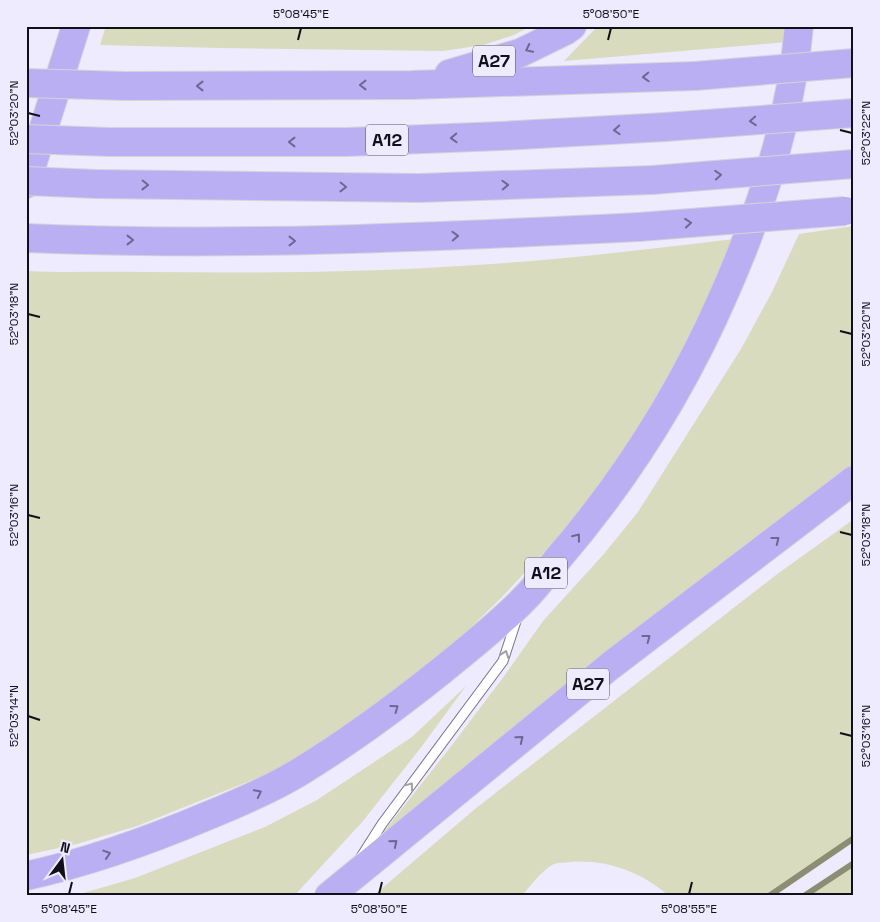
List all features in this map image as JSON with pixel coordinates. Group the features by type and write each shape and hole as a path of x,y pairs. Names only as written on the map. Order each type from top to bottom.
{"highway":[{"path":"76,26 26,183 420,188 652,180 854,164"},
{"name":"A27","path":"411,85 520,53 572,26"},
{"name":"A12","path":"26,876 60,868 155,838 239,803 299,773 398,706 472,646 524,599 612,492 670,400 708,331 737,266 763,198 790,89 799,26"},
{"path":"26,83 125,86 411,85 695,76 854,63"},
{"name":"A12","path":"26,138 109,142 347,142 665,127 854,114"},
{"path":"26,238 312,241 640,227 849,210"},
{"name":"A27","path":"336,890 610,666 854,480"}],"lane":[{"path":"336,890 382,824 502,662 524,599"}],"green space":[{"path":"106,26 531,26 514,35 483,45 443,51 100,45"},
{"path":"598,26 787,26 787,42 564,61"},
{"path":"854,226 854,467 374,844 449,749 543,621 603,555 638,512 741,349 772,292 799,234"},
{"path":"734,239 659,402 578,516 502,597 461,637 412,679 347,726 270,773 137,826 77,844 26,855 26,271 262,272 420,268 563,258"},
{"path":"854,519 854,838 769,896 669,896 647,880 623,869 610,865 583,862 558,863 550,866 522,896 373,896 475,809 776,575"},
{"path":"466,686 363,821 294,896 73,896 135,878 265,827 317,800 412,737"},
{"path":"853,863 854,896 804,896 808,894"}],"waterway":[{"path":"769,896 854,838"},
{"path":"804,896 854,863"}]}
